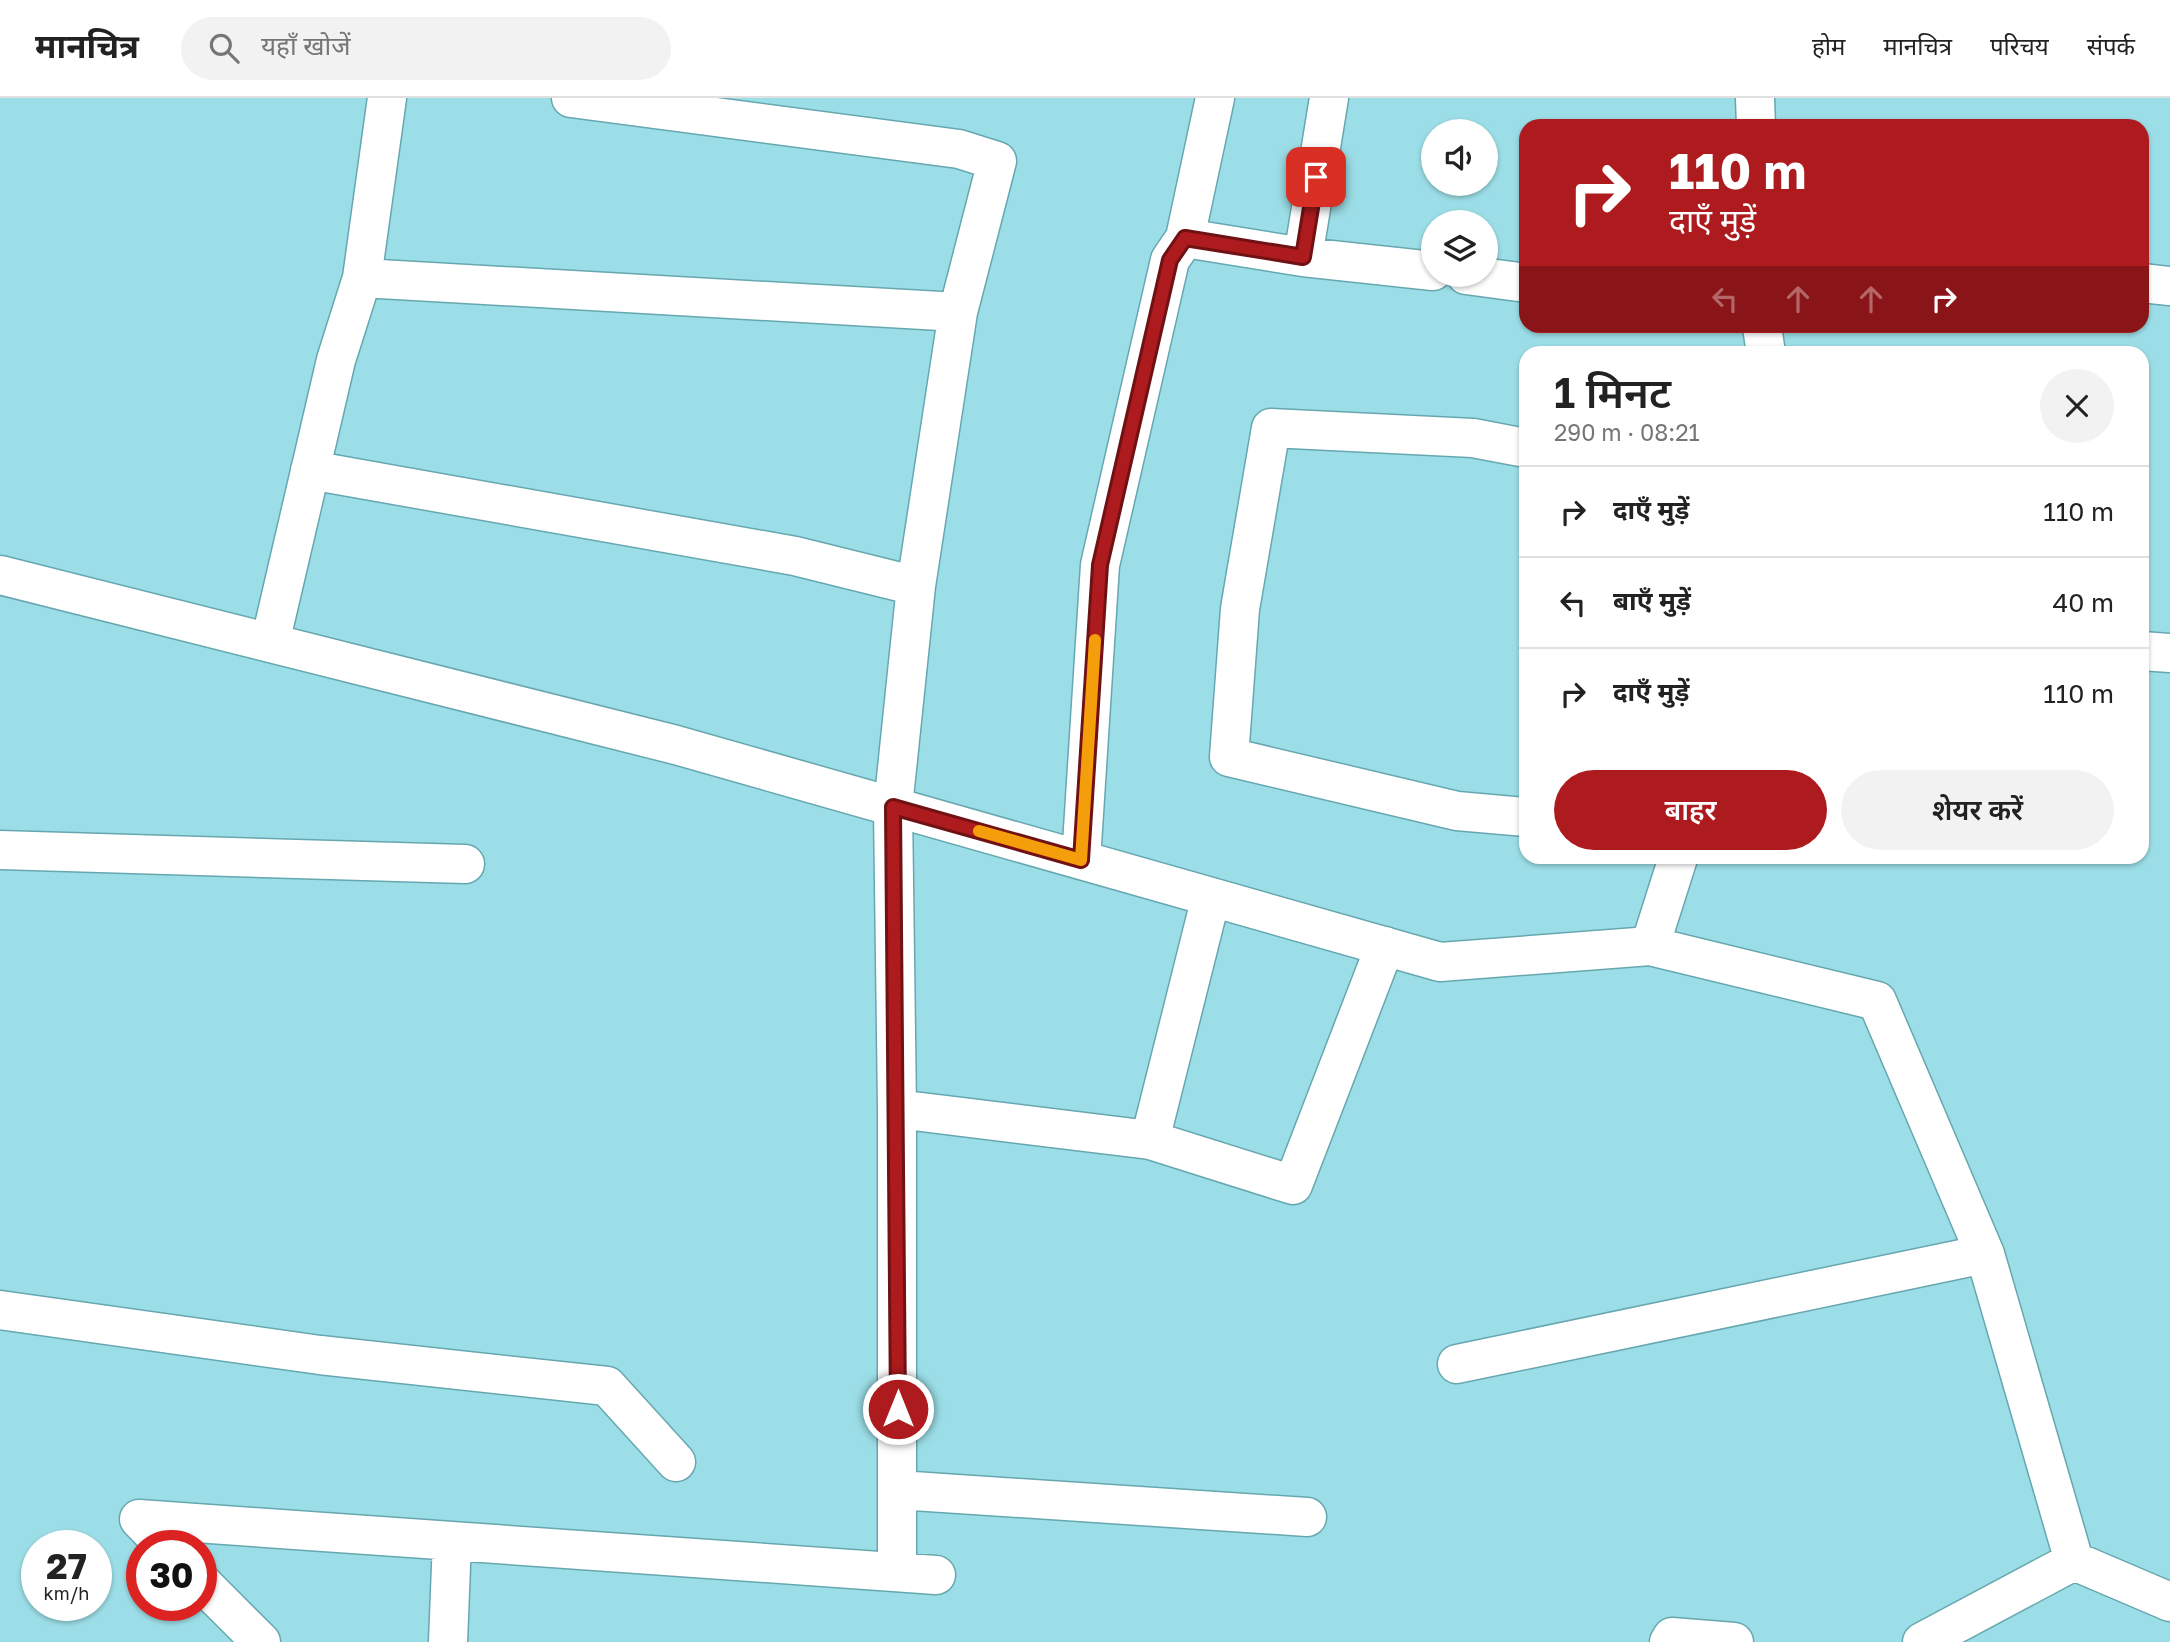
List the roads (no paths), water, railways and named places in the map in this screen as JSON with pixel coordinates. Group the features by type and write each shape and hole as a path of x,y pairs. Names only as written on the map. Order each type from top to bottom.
{"street":[{"path":"270,643 336,360 362,278 387,98"},
{"path":"571,98 959,149 997,161 958,312 916,586 893,807 897,1109 897,1572"},
{"path":"1081,860 1100,565 1170,260 1185,238 1215,98"},
{"path":"1303,257 1329,98"},
{"path":"1755,98 1756,119"},
{"path":"1185,238 1303,257 1421,270"},
{"path":"362,278 958,312"},
{"path":"1498,279 1519,282"},
{"path":"2149,284 2170,286"},
{"path":"1519,447 1473,438 1271,428 1240,609 1229,757 1457,811 1519,816"},
{"path":"310,470 795,555 916,586"},
{"path":"0,575 676,745 1440,962 1650,946 1877,1000 1984,1254 2074,1561"},
{"path":"2149,652 2170,653"},
{"path":"0,850 466,864"},
{"path":"1650,946 1676,864"},
{"path":"1150,1140 1211,897"},
{"path":"897,1109 1150,1140 1293,1185 1385,946"},
{"path":"1457,1364 1984,1254"},
{"path":"0,1310 320,1355 607,1386 676,1462"},
{"path":"898,1490 1307,1517"},
{"path":"150,1530 139,1519 936,1575"},
{"path":"448,1642 452,1541"},
{"path":"2074,1561 2170,1602"},
{"path":"1922,1642 2074,1561"},
{"path":"217,1598 261,1642"},
{"path":"1669,1642 1672,1637 1734,1642"}]}
